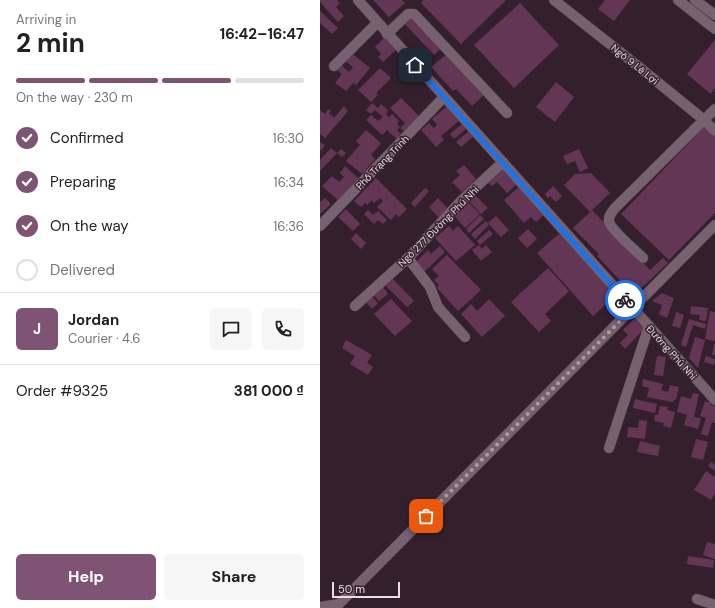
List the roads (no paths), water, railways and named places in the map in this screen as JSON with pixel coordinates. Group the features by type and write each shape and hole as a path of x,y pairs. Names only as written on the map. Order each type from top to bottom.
{"street":[{"name":"Đường Phú Nhi","path":"358,0 715,400"},
{"name":"Ngõ 9 Lê Lợi","path":"554,0 633,62 704,120 715,131"},
{"path":"678,0 715,29"},
{"path":"695,0 715,15"},
{"path":"387,34 408,14 414,14 507,113"},
{"path":"334,66 377,23"},
{"name":"Phố Trạng Trình","path":"320,226 444,97"},
{"path":"643,258 613,228 609,221 610,215 615,208 715,109"},
{"name":"Ngõ 277 Đường Phú Nhi","path":"355,306 408,258 462,200 503,162"},
{"path":"320,607 339,604 715,225"},
{"path":"408,258 430,287 438,307 465,337"},
{"path":"609,448 649,326"},
{"path":"697,599 715,604"}]}
